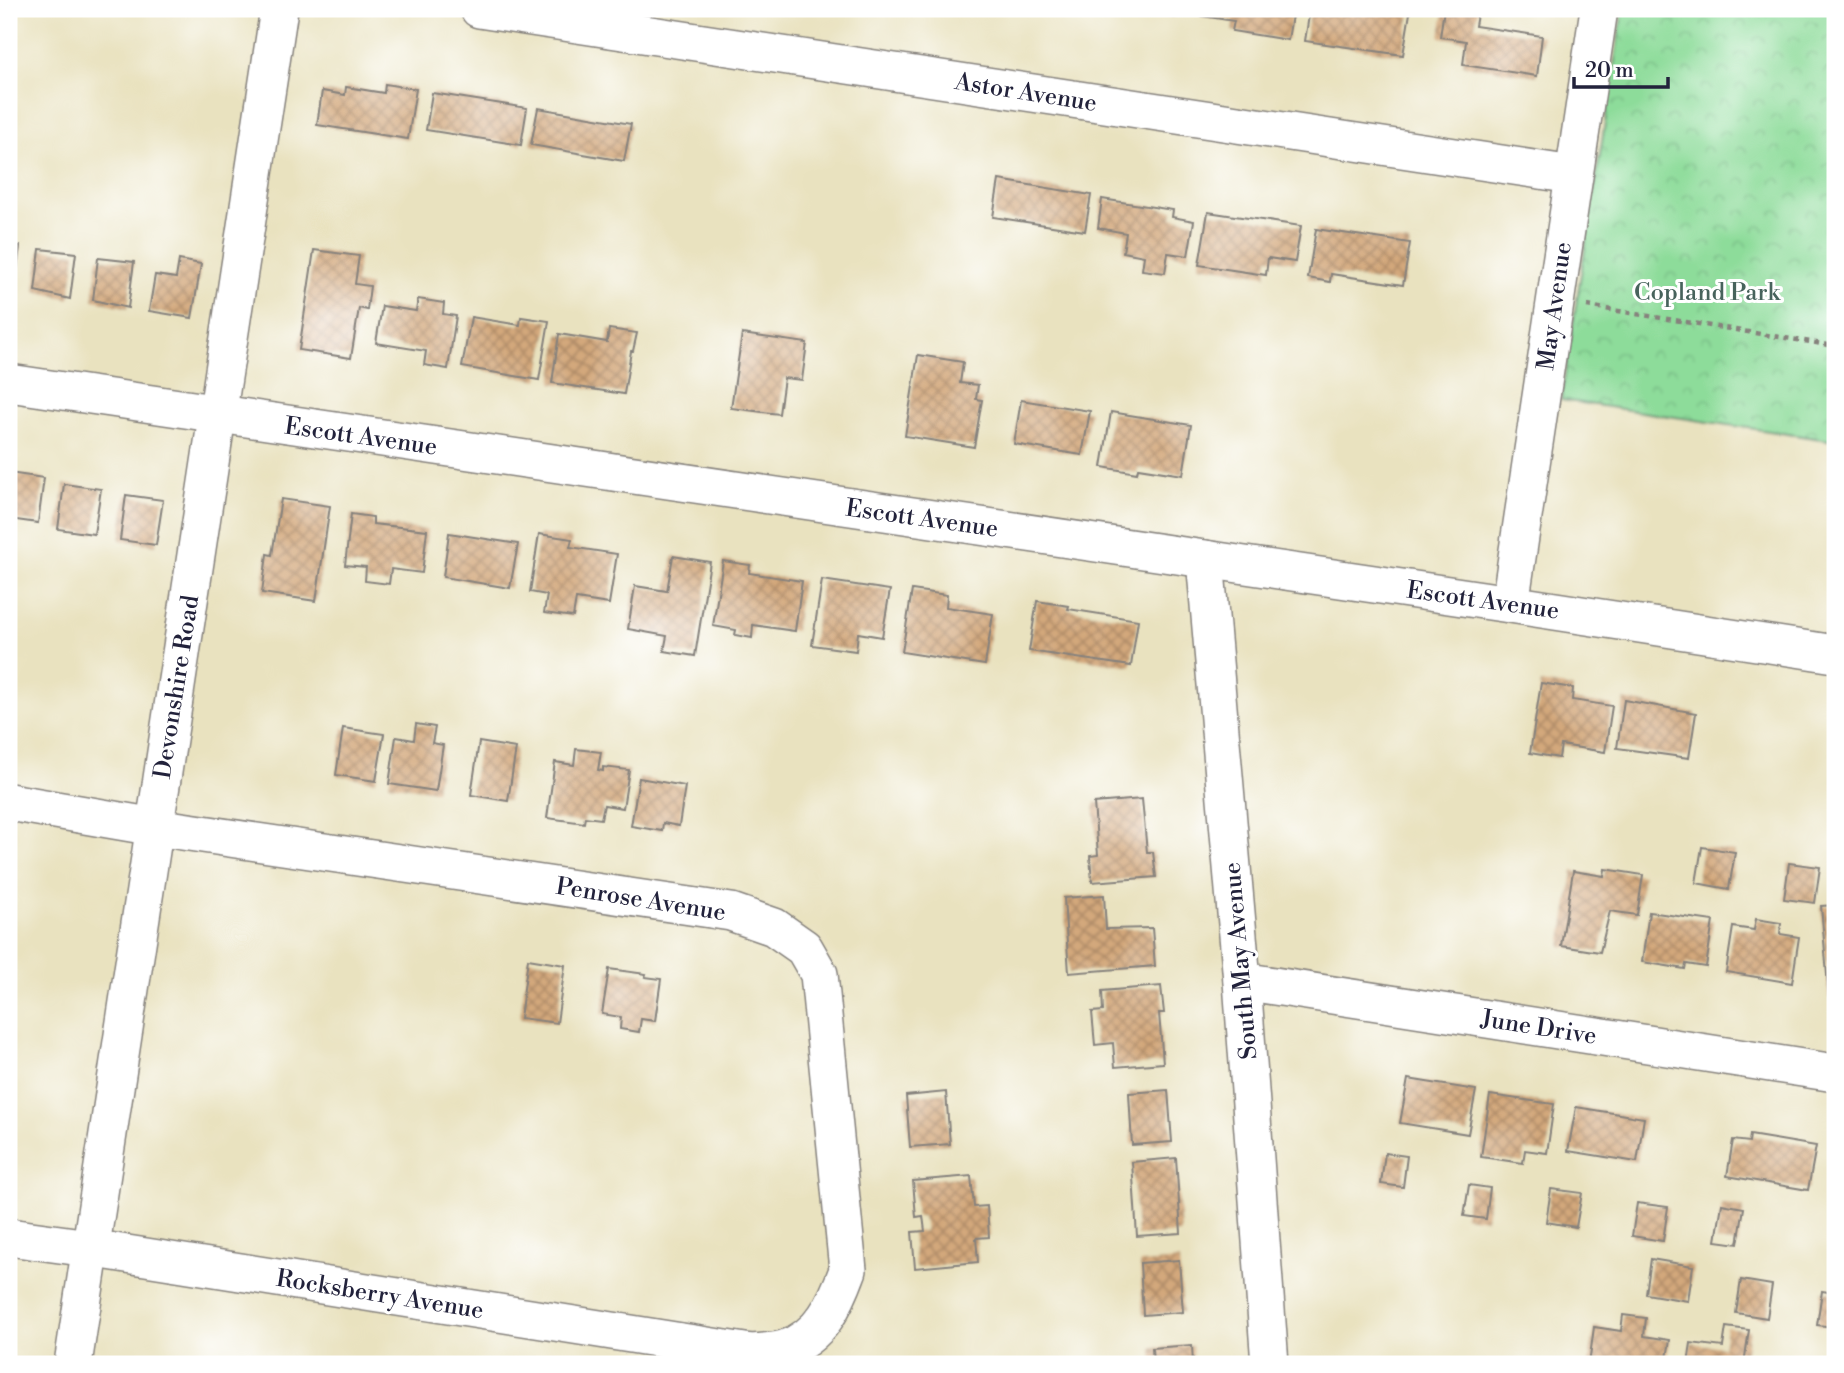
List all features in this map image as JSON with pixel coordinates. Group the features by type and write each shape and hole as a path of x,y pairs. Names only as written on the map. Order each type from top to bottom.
{"street":[{"name":"Devonshire Road","path":"73,1364 279,9"},
{"name":"Astor Avenue","path":"479,9 1573,175"},
{"name":"May Avenue","path":"1510,604 1599,9"},
{"name":"Escott Avenue","path":"9,383 1835,654"},
{"name":"South May Avenue","path":"1205,559 1242,981 1270,1364"},
{"name":"Penrose Avenue","path":"9,802 155,828 731,912 774,926 804,948 819,974 848,1270 835,1305 812,1334 784,1349 751,1353"},
{"name":"June Drive","path":"1242,981 1835,1073"},
{"name":"Rocksberry Avenue","path":"9,1237 751,1353"}],"path":[{"path":"1555,301 1835,346"}],"green space":[{"name":"Copland Park","path":"1623,9 1835,9 1835,441 1561,400"}],"building":[{"path":"1128,9 1176,9 1174,17"},
{"path":"1203,9 1293,9 1288,40 1232,31 1234,21 1202,16"},
{"path":"1310,9 1382,9 1410,13 1403,55 1305,41"},
{"path":"1444,9 1478,9 1475,26 1542,36 1537,76 1463,65 1466,41 1440,37"},
{"path":"385,84 416,89 408,139 317,125 322,91 345,95 346,87 384,93"},
{"path":"432,93 527,108 521,145 426,130"},
{"path":"538,108 631,124 624,161 531,145"},
{"path":"999,180 1091,195 1085,231 993,217"},
{"path":"1102,199 1173,210 1172,217 1194,221 1188,256 1168,253 1165,273 1142,270 1144,256 1123,252 1126,233 1098,228"},
{"path":"1208,212 1301,226 1295,262 1268,258 1266,275 1199,265"},
{"path":"1316,229 1410,243 1403,285 1331,274 1330,282 1308,278"},
{"path":"9,245 20,246 14,292 9,292"},
{"path":"40,249 76,253 70,299 35,291"},
{"path":"314,250 359,256 355,284 370,286 367,310 359,308 351,358 299,350"},
{"path":"98,258 134,262 128,308 93,300"},
{"path":"179,260 201,264 192,318 149,311 155,275 176,278"},
{"path":"418,299 444,303 443,314 456,316 448,369 424,365 426,351 376,343 382,306 416,311"},
{"path":"471,317 520,325 521,317 549,321 539,380 462,367"},
{"path":"609,329 637,333 631,351 624,394 552,383 559,334 607,342"},
{"path":"742,334 807,343 802,380 784,378 779,414 731,408"},
{"path":"918,355 963,362 960,383 978,385 976,399 982,400 974,447 905,436"},
{"path":"1021,400 1090,411 1082,455 1014,444"},
{"path":"1111,412 1191,425 1183,475 1138,468 1137,473 1102,467"},
{"path":"9,473 44,478 38,523 9,519"},
{"path":"64,484 101,489 94,534 58,529"},
{"path":"126,495 163,500 156,545 120,540"},
{"path":"281,499 330,506 316,601 262,593 267,554 272,555"},
{"path":"351,514 373,517 373,524 427,530 422,573 391,569 389,584 365,581 366,567 345,565"},
{"path":"449,533 518,544 510,588 443,577"},
{"path":"539,534 572,539 570,547 617,554 609,604 576,599 573,617 544,613 547,595 530,592"},
{"path":"673,556 710,562 695,656 664,651 667,636 628,629 635,586 667,591"},
{"path":"723,561 750,565 749,573 802,581 795,631 753,625 752,638 735,635 736,630 713,626"},
{"path":"822,580 890,590 882,637 858,633 856,651 812,645"},
{"path":"912,590 947,595 946,607 993,614 985,665 902,652"},
{"path":"1037,601 1069,606 1068,609 1138,620 1131,666 1029,651"},
{"path":"1541,683 1573,688 1572,700 1612,706 1605,752 1561,745 1559,758 1530,753"},
{"path":"1624,700 1696,713 1689,758 1617,748"},
{"path":"416,724 435,727 432,743 443,745 436,791 389,784 396,737 414,740"},
{"path":"343,728 384,734 376,781 336,775"},
{"path":"479,742 516,748 508,801 471,795"},
{"path":"576,749 601,752 598,770 603,771 603,767 629,770 623,808 604,805 601,819 585,817 584,823 547,818 555,762 574,765"},
{"path":"639,778 685,786 679,826 663,823 662,831 631,826"},
{"path":"1142,799 1147,852 1153,852 1156,877 1092,882 1090,856 1098,855 1094,803"},
{"path":"1702,847 1735,852 1729,889 1696,883"},
{"path":"1789,863 1820,867 1815,903 1784,899"},
{"path":"1605,869 1643,875 1637,915 1610,911 1600,952 1561,946 1573,871 1604,876"},
{"path":"1104,895 1106,929 1152,928 1155,966 1069,973 1064,898"},
{"path":"1835,905 1835,997 1829,998 1821,906"},
{"path":"1649,912 1713,921 1706,967 1686,964 1685,969 1642,962"},
{"path":"1756,919 1781,923 1780,934 1799,937 1792,983 1726,972 1733,927 1754,930"},
{"path":"528,959 565,965 557,1023 520,1018"},
{"path":"609,969 661,979 655,1021 641,1019 639,1032 620,1029 621,1017 602,1014"},
{"path":"1161,986 1164,1013 1159,1013 1163,1063 1115,1067 1113,1043 1095,1045 1092,1012 1103,1011 1102,991"},
{"path":"1408,1079 1476,1090 1468,1134 1400,1123"},
{"path":"1168,1090 1172,1142 1132,1145 1129,1093"},
{"path":"946,1092 950,1144 910,1147 906,1096"},
{"path":"1490,1095 1554,1104 1547,1153 1525,1150 1523,1163 1481,1157"},
{"path":"1576,1107 1644,1118 1637,1162 1568,1151"},
{"path":"1750,1135 1816,1146 1808,1190 1727,1176 1733,1140 1749,1142"},
{"path":"1385,1153 1407,1156 1403,1187 1381,1184"},
{"path":"1176,1158 1181,1233 1137,1236 1132,1162"},
{"path":"971,1176 974,1207 987,1206 989,1237 976,1238 978,1262 915,1268 912,1232 925,1231 923,1216 916,1217 913,1181"},
{"path":"1469,1185 1490,1188 1486,1219 1464,1216"},
{"path":"1551,1189 1582,1193 1576,1227 1546,1222"},
{"path":"1637,1203 1668,1207 1663,1241 1632,1236"},
{"path":"1722,1204 1744,1208 1738,1244 1716,1241"},
{"path":"1651,1259 1693,1266 1688,1301 1646,1294"},
{"path":"1179,1260 1183,1312 1143,1315 1140,1263"},
{"path":"1741,1280 1772,1285 1767,1318 1736,1313"},
{"path":"1822,1291 1835,1293 1835,1327 1817,1325"},
{"path":"1623,1315 1646,1318 1644,1336 1670,1340 1666,1364 1589,1364 1594,1327 1621,1331"},
{"path":"1726,1327 1749,1330 1744,1364 1688,1364 1691,1343 1723,1347"},
{"path":"1192,1345 1193,1364 1153,1364 1152,1348"}]}
